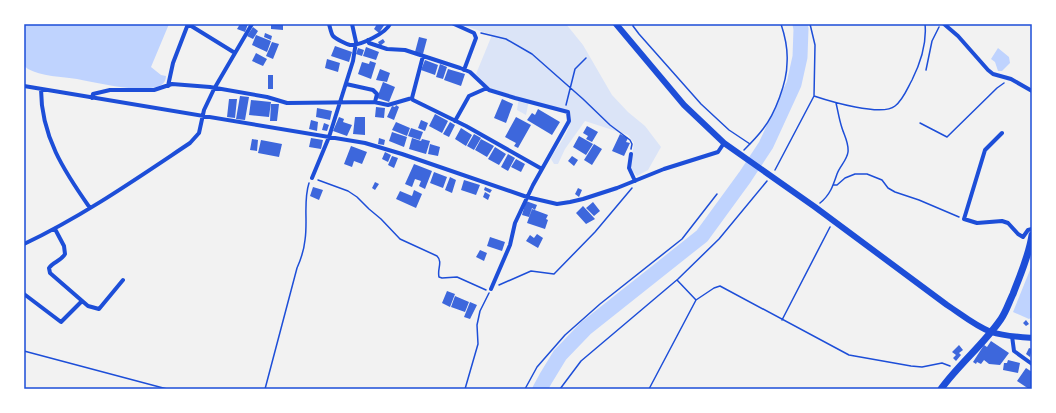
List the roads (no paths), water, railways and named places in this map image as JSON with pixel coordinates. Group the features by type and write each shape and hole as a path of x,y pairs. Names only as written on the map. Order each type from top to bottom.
{"main road":[{"path":"616,24 684,105 724,143 815,207 968,319 991,332 1032,338"},
{"path":"941,389 1002,318 1022,272 1031,245 1032,236"}],"street":[{"path":"168,86 173,63 188,24 235,53"},
{"path":"24,244 55,229 90,208 190,143 199,133 202,117 214,88 252,24"},
{"path":"329,24 333,36 350,45 368,40 380,34 389,27 390,24"},
{"path":"312,178 329,137 353,61 356,44 352,24"},
{"path":"454,24 473,32 476,38 464,70"},
{"path":"943,24 958,36 993,74 1008,79 1032,92"},
{"path":"368,40 370,43 388,49 405,50 464,70 474,75 489,90 568,112 569,121 527,197 516,223 510,245 490,290"},
{"path":"412,98 423,56"},
{"path":"92,98 93,94 110,90 154,90 172,84 214,88 267,97 287,103 375,102 388,105 412,98 542,169"},
{"path":"346,84 373,90 377,94 375,102"},
{"path":"24,86 202,117 365,143 402,154 527,197 557,204 570,202 718,152 724,143"},
{"path":"455,121 469,96 487,88"},
{"path":"42,89 42,102 46,124 56,155 90,208"},
{"path":"1002,134 985,150 964,219 977,224 1002,221 1008,223 1018,234 1023,237 1028,230 1032,229"},
{"path":"631,154 629,168 635,181"},
{"path":"55,229 64,246 65,254 63,258 51,265 49,268 50,273 88,306 99,310 123,280"},
{"path":"24,294 61,322 82,301"},
{"path":"1012,336 1014,351 1032,364"}],"water":[{"path":"24,24 169,24 151,67 161,75 166,76 165,82 156,87 142,89 52,76 27,69 24,65"},
{"path":"998,48 1009,57 1010,63 1002,71 998,71 995,62 991,59"},
{"path":"1032,265 1032,317 1029,319 1013,312"}],"waterway":[{"path":"540,389 560,355 586,328 702,236 745,177 766,145 794,84 800,57 800,24"}]}
